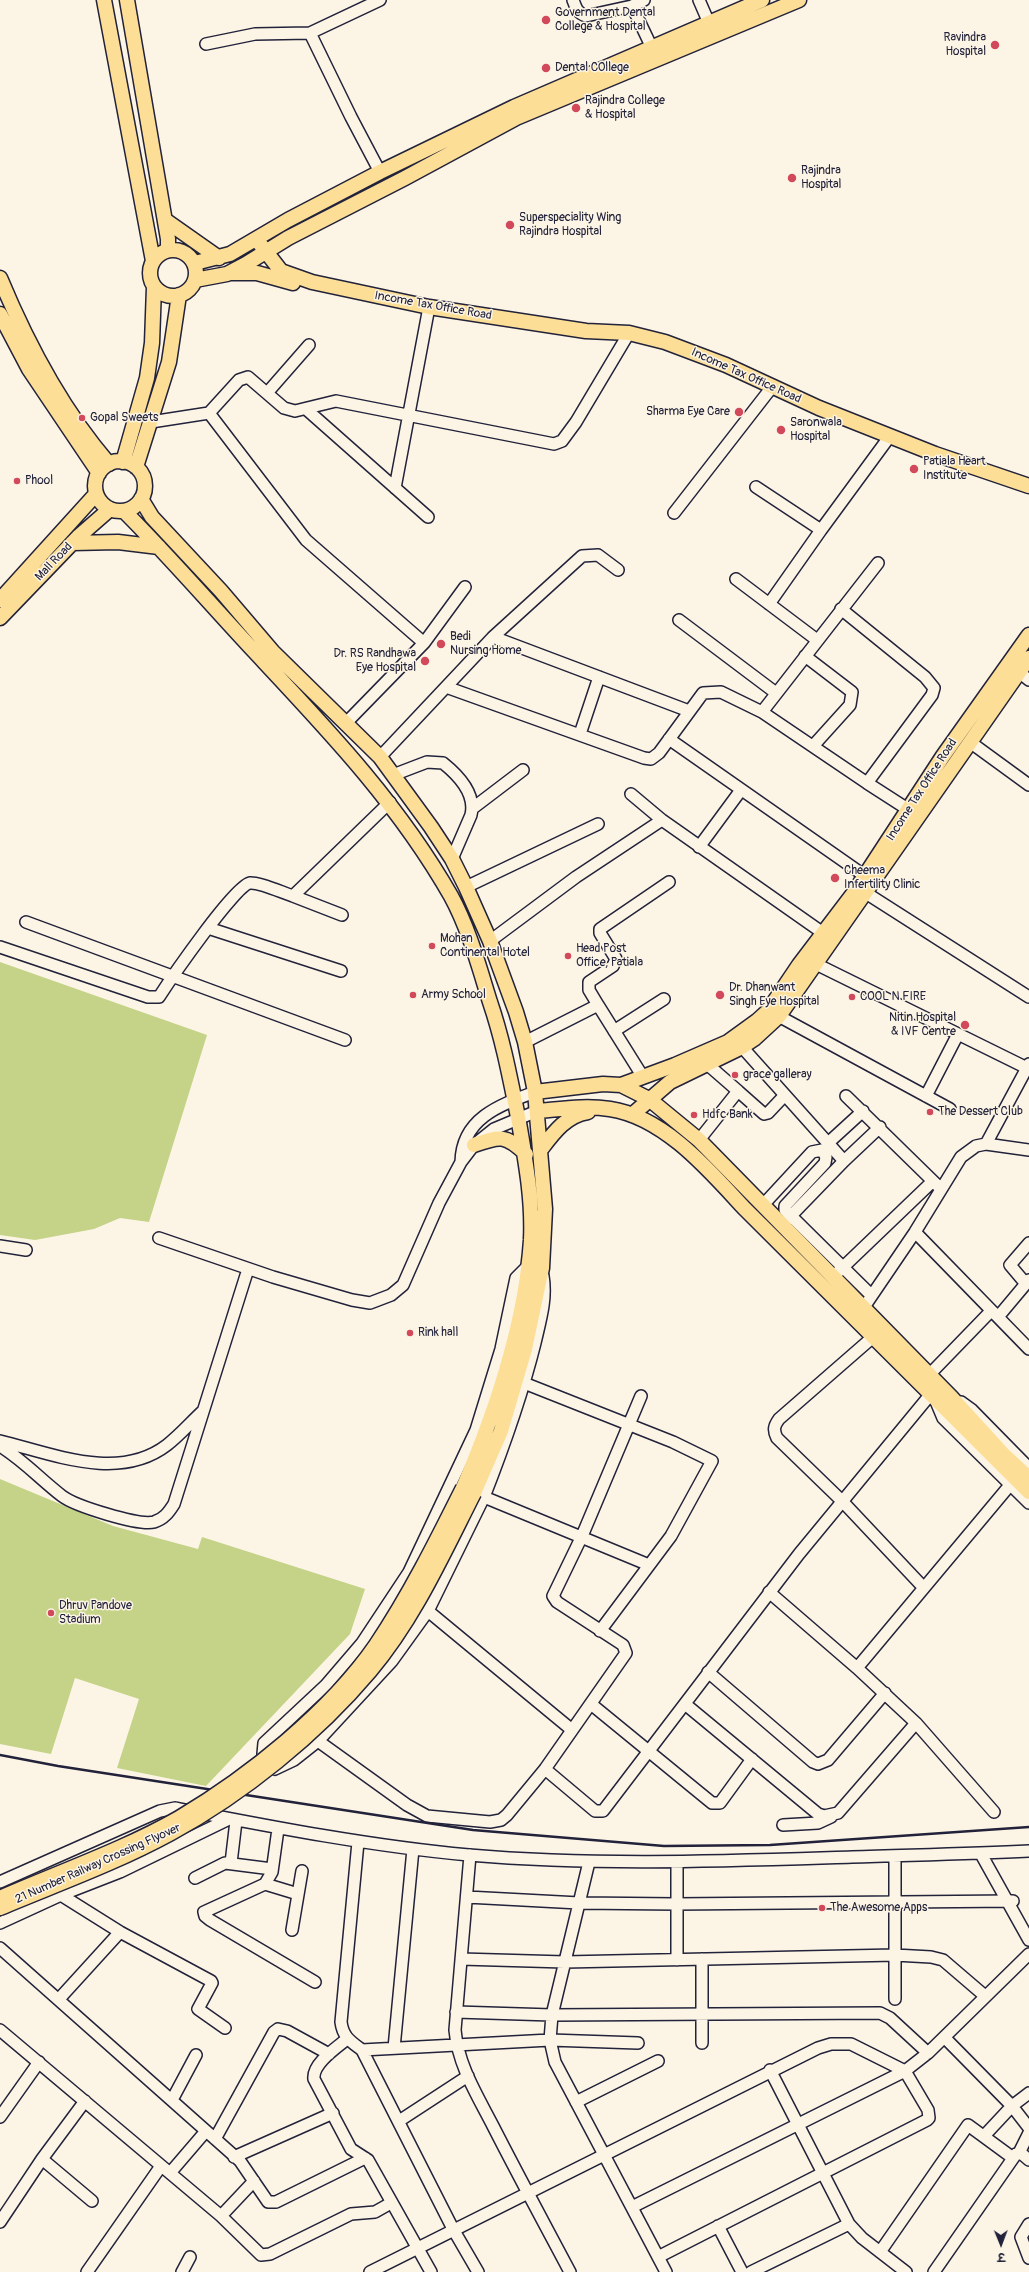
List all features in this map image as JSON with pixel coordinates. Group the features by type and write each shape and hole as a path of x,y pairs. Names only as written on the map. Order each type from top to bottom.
{"main road":[{"path":"104,0 153,261"},
{"path":"127,0 165,220 168,250"},
{"path":"227,274 288,238 406,178 516,118 712,29 762,0"},
{"path":"195,263 219,258 257,240 288,220 380,172 514,107 652,48 799,0"},
{"path":"165,220 219,258"},
{"path":"257,240 281,271 312,282"},
{"path":"117,467 147,378 152,343 154,287 149,272 153,261 160,254 168,250 182,252 195,263 195,280 189,290 179,295 168,296 154,287"},
{"path":"195,280 227,274 257,273 291,283 312,282"},
{"path":"0,278 13,309 57,389 95,448 117,467 144,479 145,486 141,499 137,505 117,510"},
{"name":"Income Tax Office Road","path":"312,282 429,307 586,331 629,333 665,342 726,365 772,388 935,454 1029,486"},
{"path":"179,295 168,362 151,422 117,467 95,487 96,494 100,500 117,510 159,547 317,719 390,802 430,861 453,899 501,1033 526,1154 531,1208 531,1239 535,1267"},
{"path":"0,314 29,369 117,467"},
{"name":"Mall Road","path":"2,596 96,494"},
{"path":"141,499 152,517 221,591 273,652 380,757 452,859 490,941 525,1042 535,1092 542,1148 545,1209 535,1267"},
{"name":"Mall Road","path":"0,618 72,543 117,510"},
{"path":"72,543 118,542 159,547"},
{"name":"Income Tax Office Road","path":"773,1013 814,945 864,876 884,856 909,810 943,756 1029,635"},
{"path":"633,1114 670,1082 742,1047 754,1039 773,1013 814,964 866,893 884,856 970,742 1024,676 1029,658"},
{"path":"621,1085 728,1042 773,1013"},
{"path":"535,1092 604,1084 621,1085 649,1099 699,1140 763,1205 786,1221 838,1272 873,1337 1029,1492"},
{"path":"537,1111 580,1107 608,1108 633,1114 666,1132 860,1313 929,1375 1004,1455 1029,1478"},
{"path":"542,1148 557,1128 567,1120 585,1112 608,1108"},
{"path":"474,1145 503,1137 514,1142 526,1154"},
{"name":"21 Number Railway Crossing Flyover","path":"1,1917 192,1822 282,1758 314,1730 371,1670 397,1634 433,1574 473,1493 501,1431 525,1349 535,1267"},
{"name":"21 Number Railway Crossing Flyover","path":"0,1898 135,1840 178,1818 235,1780 299,1729 343,1686 375,1646 430,1555 473,1493"}],"street":[{"path":"206,44 255,34 310,33 380,0"},
{"path":"573,0 576,9 580,14 586,16 632,6 644,0"},
{"path":"699,0 712,29"},
{"path":"632,6 652,48"},
{"path":"310,33 380,172"},
{"path":"395,488 410,416 429,307"},
{"path":"151,422 209,414 243,378 252,379 288,410 296,411 336,401 554,444 562,441 576,422 629,333"},
{"path":"267,393 309,345"},
{"path":"674,513 772,388"},
{"path":"306,409 428,517"},
{"path":"209,414 306,540 424,643"},
{"path":"769,604 890,436"},
{"path":"756,487 821,530"},
{"path":"380,757 493,637 582,556 590,554 598,555 618,570"},
{"path":"762,712 878,563"},
{"path":"736,579 817,640"},
{"path":"345,724 424,643 465,587"},
{"path":"841,609 926,677 934,688 932,696 867,783"},
{"path":"679,620 776,693"},
{"path":"493,637 689,711"},
{"path":"805,656 852,692 850,705 813,746"},
{"path":"580,734 600,677"},
{"path":"446,686 644,758 655,756 703,693 711,691 721,692 762,712 909,810"},
{"path":"669,739 864,876"},
{"path":"970,742 1029,785"},
{"path":"393,775 427,762 443,763 470,793 473,808"},
{"path":"452,859 473,808 523,770"},
{"path":"699,847 741,790"},
{"path":"631,794 662,820 699,847 823,933"},
{"path":"293,896 390,802"},
{"path":"490,941 576,877 662,820"},
{"path":"466,887 598,824"},
{"path":"643,1077 589,990 589,982 613,966 616,959 600,933 600,929 669,882"},
{"path":"0,947 148,997 159,997 208,928 245,884 255,883 342,915"},
{"path":"866,893 1029,997"},
{"path":"26,922 345,1040"},
{"path":"208,928 341,971"},
{"path":"814,964 958,1034 1028,1066 986,1144"},
{"path":"614,1031 664,999"},
{"path":"525,1042 598,1005"},
{"path":"773,1013 950,1109"},
{"path":"926,1096 958,1034"},
{"path":"742,1047 844,1161"},
{"path":"707,1064 764,1114 768,1113 785,1095"},
{"path":"699,1140 738,1091"},
{"path":"461,1162 461,1149 466,1136 474,1124 497,1107 535,1092"},
{"path":"846,1096 942,1190"},
{"path":"159,1238 248,1269 352,1300 370,1302 391,1295 403,1285 439,1203 461,1162 474,1145 494,1129 537,1111"},
{"path":"828,1143 863,1111"},
{"path":"786,1221 844,1161 880,1128"},
{"path":"860,1313 915,1232 961,1157 976,1146 986,1144 1029,1150"},
{"path":"763,1205 812,1152 822,1150 826,1157 825,1163 785,1206 784,1210 786,1221"},
{"path":"871,1295 838,1272 933,1181"},
{"path":"915,1232 1029,1349"},
{"path":"929,1375 1028,1282 1010,1265 1029,1243"},
{"path":"0,1246 26,1250"},
{"path":"535,1267 545,1284 543,1310 524,1384 473,1493 428,1611 392,1661 351,1707 318,1741 294,1760 275,1769 263,1754 264,1742 326,1685 362,1643 409,1572 476,1430 501,1349 516,1278 535,1267"},
{"path":"0,1446 29,1467 62,1496 75,1503 145,1523 154,1522 162,1518 174,1504 248,1269"},
{"path":"873,1337 775,1425 774,1431 777,1438 843,1502 924,1588"},
{"path":"524,1384 629,1425 712,1461 676,1527 600,1631"},
{"path":"318,1741 407,1805 421,1813 435,1817 490,1822 501,1820 545,1769 626,1653 623,1645 557,1602 553,1596 582,1536 641,1396"},
{"path":"545,1769 595,1812 603,1811 769,1592 932,1397 943,1418 1029,1503"},
{"path":"952,1398 972,1410 1029,1468"},
{"path":"0,1442 94,1464 115,1464 136,1460 167,1445 205,1409"},
{"path":"857,1668 1010,1485"},
{"path":"473,1493 582,1536 649,1565"},
{"path":"769,1592 857,1668 916,1723 994,1812"},
{"path":"428,1611 572,1730"},
{"path":"708,1672 813,1762 818,1764 828,1760 885,1694"},
{"path":"326,1685 324,1698 330,1708 342,1710 351,1707"},
{"path":"590,1704 712,1803 716,1804 720,1802 752,1759"},
{"path":"685,1704 818,1814 833,1816"},
{"path":"783,1825 818,1823 838,1813 916,1723"},
{"path":"0,1882 160,1811 175,1808 278,1829 358,1842 470,1855 588,1862 678,1862 1029,1852"},
{"path":"1,1917 120,1872 232,1820"},
{"path":"231,1863 232,1820"},
{"path":"265,1884 272,1869 278,1829"},
{"path":"358,1842 341,2022 342,2032 347,2039 362,2050 453,2230 478,2272"},
{"path":"394,2048 413,1849"},
{"path":"984,1854 1010,1901 1029,1940"},
{"path":"470,1855 456,2012 457,2046 468,2076 528,2194 570,2272"},
{"path":"895,1856 895,2000"},
{"path":"588,1862 552,2015 550,2040 555,2062 666,2272"},
{"path":"677,1960 676,1904 678,1862"},
{"path":"195,1878 215,1866 225,1863 272,1869"},
{"path":"292,1930 302,1871"},
{"path":"298,1894 265,1884 207,1909 204,1912 205,1916 315,1982"},
{"path":"61,1895 120,1932 211,1981 212,1983 198,2009 225,2028"},
{"path":"467,1898 579,1903 676,1904 1010,1901"},
{"path":"1010,1901 1029,1930"},
{"path":"60,1999 120,1932"},
{"path":"0,1948 60,1999 244,2165 265,2199 271,2203 365,2158"},
{"path":"632,2207 905,2071 945,2038 985,1996 1029,1954"},
{"path":"461,1959 565,1962 895,1956 931,1957 943,1960 985,1996"},
{"path":"702,1959 702,2043"},
{"path":"456,2012 552,2015 880,2013 890,2018 928,2053"},
{"path":"215,2139 274,2032 278,2029 287,2031 329,2054"},
{"path":"0,2030 221,2216 258,2252 265,2256 351,2214 375,2212 391,2203"},
{"path":"945,2038 1012,2106 1029,2128"},
{"path":"347,2039 329,2054 313,2073 314,2079 351,2149 365,2158 431,2272"},
{"path":"362,2050 550,2040 638,2043"},
{"path":"375,2271 453,2230 604,2156 770,2070 818,2048 840,2043 858,2046 905,2071 928,2110 929,2118 924,2122 658,2257"},
{"path":"172,2100 196,2055"},
{"path":"576,2102 658,2061"},
{"path":"0,2117 39,2062"},
{"path":"770,2070 849,2224 862,2238 906,2272"},
{"path":"399,2121 468,2076"},
{"path":"984,2136 1012,2106 1029,2093"},
{"path":"2,2215 85,2101"},
{"path":"234,2156 333,2113"},
{"path":"880,2252 968,2125 972,2126 984,2136 1016,2155 1029,2160"},
{"path":"87,2272 165,2169 206,2131"},
{"path":"934,2272 1016,2155 1029,2133"},
{"path":"42,2159 92,2201"},
{"path":"221,2216 254,2181"},
{"path":"751,2272 849,2224"},
{"path":"1029,2224 1021,2237 1029,2258"},
{"path":"718,2226 742,2272"},
{"path":"182,2272 190,2257"}],"green space":[{"path":"0,962 207,1035 149,1222 120,1218 94,1229 35,1240 0,1235"},
{"path":"0,1479 113,1526 198,1549 202,1537 365,1589 350,1634 206,1786 117,1768 139,1699 75,1678 51,1754 0,1744"}],"railway":[{"path":"0,1755 58,1766 473,1830 664,1846 770,1845 1029,1827"}],"place":[{"name":"Government Dental College & Hospital","path":"546,20"},
{"name":"Ravindra Hospital","path":"995,45"},
{"name":"Dental COllege","path":"546,68"},
{"name":"Rajindra College & Hospital","path":"576,108"},
{"name":"Rajindra Hospital","path":"792,178"},
{"name":"Superspeciality Wing Rajindra Hospital","path":"510,225"},
{"name":"Sharma Eye Care","path":"739,412"},
{"name":"Gopal Sweets","path":"82,418"},
{"name":"Saronwala Hospital","path":"781,430"},
{"name":"Patiala Heart Institute","path":"914,469"},
{"name":"Phool","path":"17,481"},
{"name":"Bedi Nursing Home","path":"441,644"},
{"name":"Dr. RS Randhawa Eye Hospital","path":"425,661"},
{"name":"Cheema Infertility Clinic","path":"835,878"},
{"name":"Mohan Continental Hotel","path":"432,946"},
{"name":"Head Post Office, Patiala","path":"568,956"},
{"name":"Army School","path":"413,995"},
{"name":"Dr. Dhanwant Singh Eye Hospital","path":"720,995"},
{"name":"COOL N FIRE","path":"852,997"},
{"name":"Nitin Hospital & IVF Centre","path":"965,1025"},
{"name":"grace galleray","path":"735,1075"},
{"name":"The Dessert Club","path":"930,1112"},
{"name":"Hdfc Bank","path":"694,1115"},
{"name":"Rink hall","path":"410,1333"},
{"name":"Dhruv Pandove Stadium","path":"51,1613"},
{"name":"The Awesome Apps","path":"822,1908"}]}
